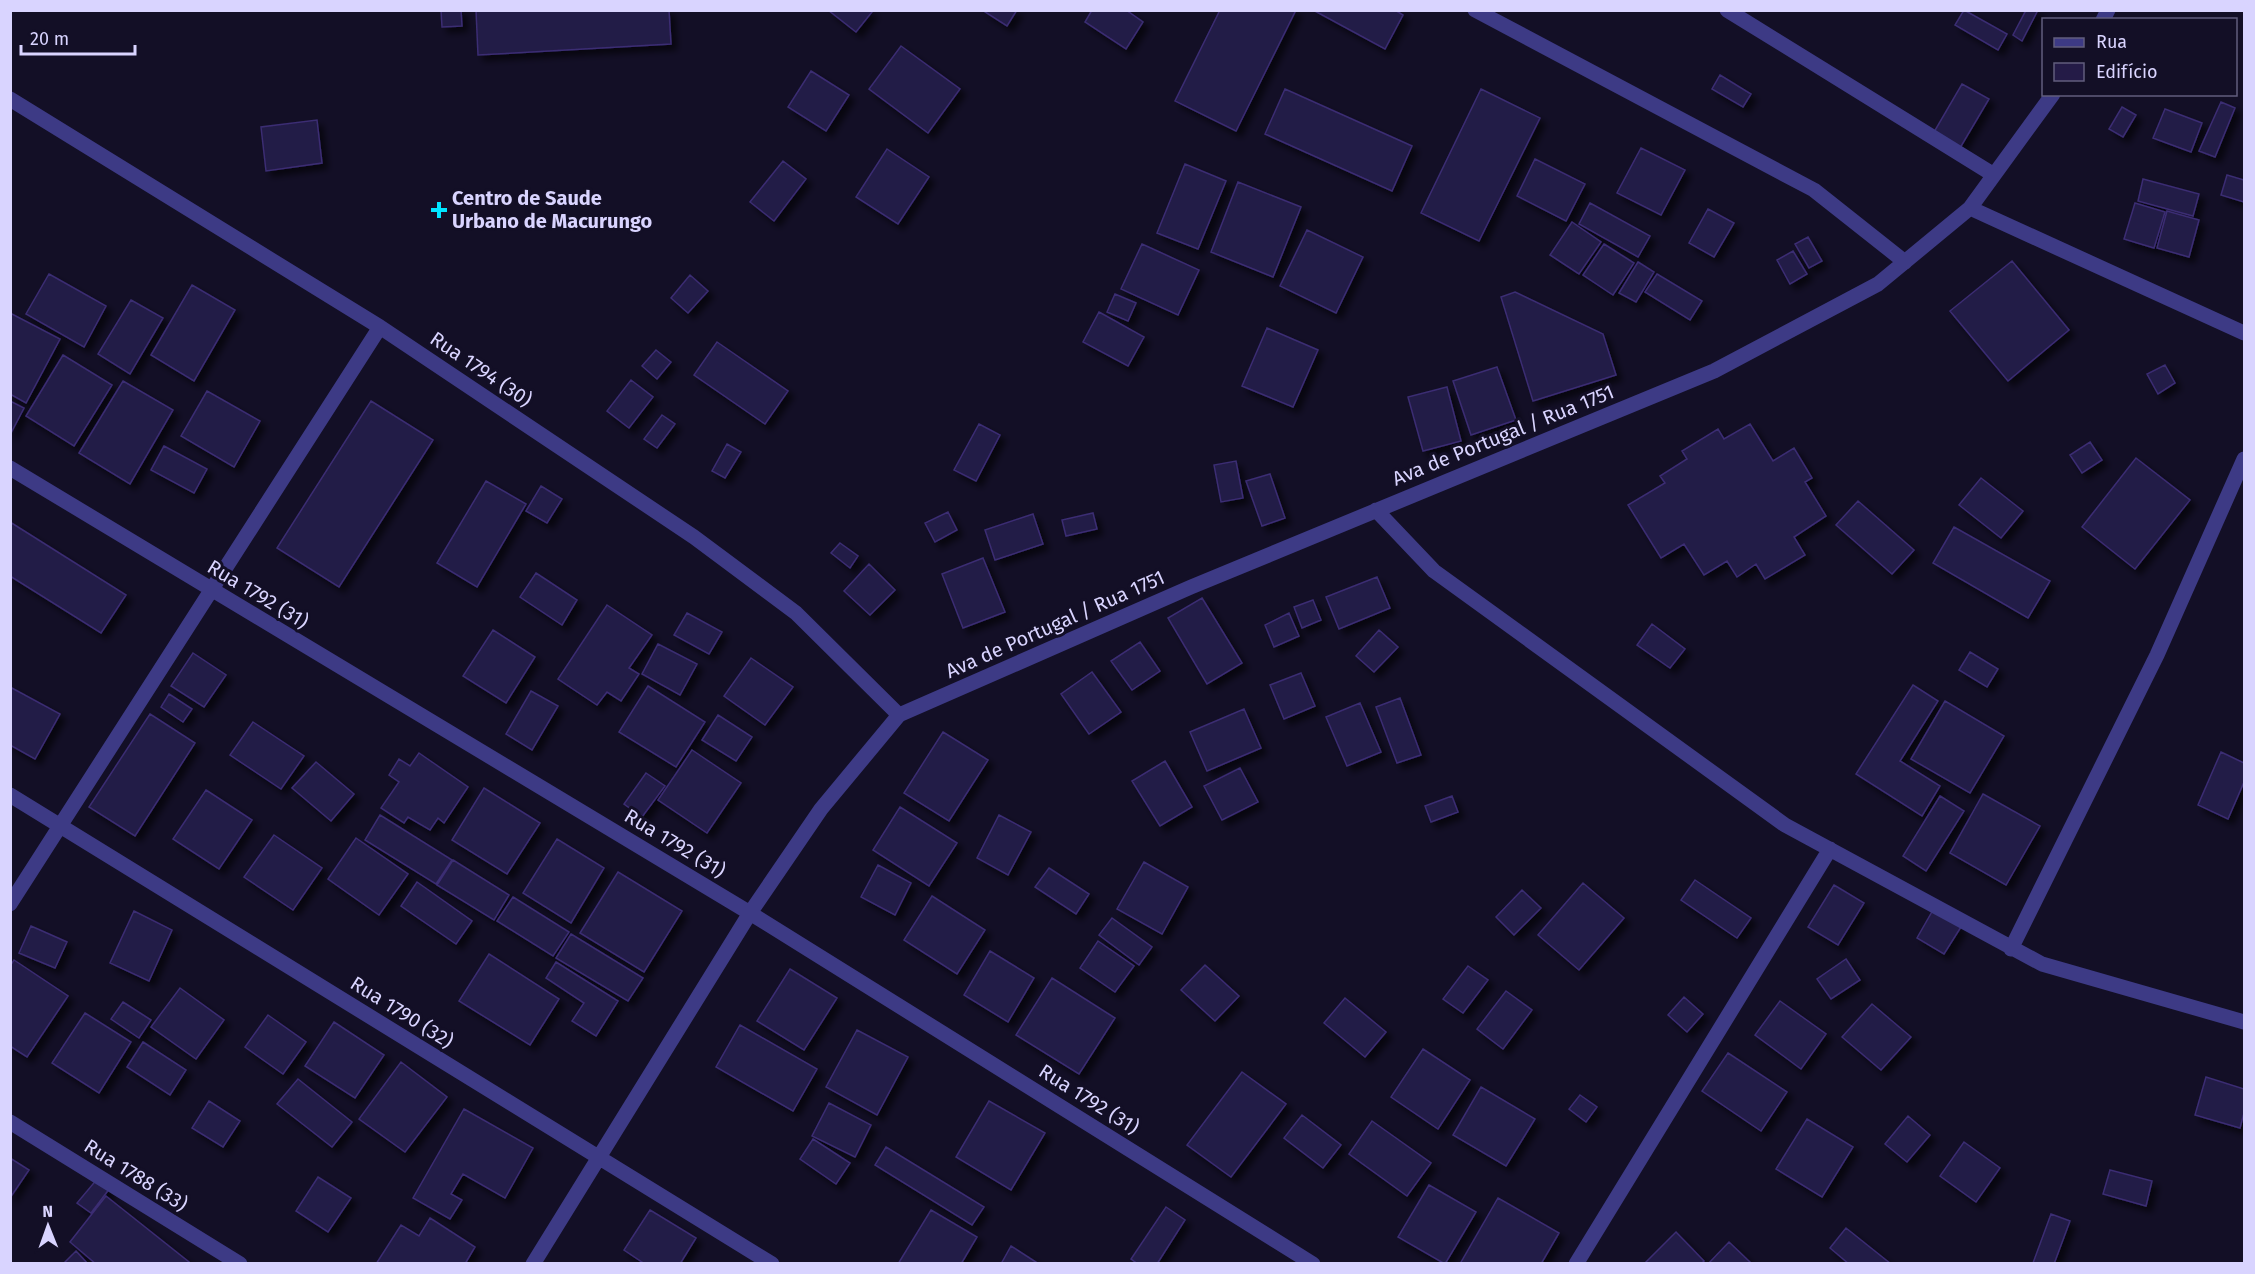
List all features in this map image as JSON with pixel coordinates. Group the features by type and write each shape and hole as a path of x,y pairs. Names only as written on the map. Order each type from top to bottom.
{"street":[{"path":"1475,10 1814,190 1905,262"},
{"path":"1727,10 1994,175"},
{"name":"Ava de Portugal / Rua 1751","path":"899,715 1191,587 1714,371 1878,284 1970,208 2051,96"},
{"name":"Rua 1794 (30)","path":"10,99 380,327 694,537 796,613 899,715"},
{"path":"1970,208 2244,333"},
{"path":"10,904 380,327"},
{"path":"2011,949 2157,656 2244,459"},
{"name":"Rua 1792 (31)","path":"10,468 750,913 1313,1263"},
{"path":"1376,510 1434,571 1522,637 1785,825 2042,964 2244,1022"},
{"path":"533,1263 750,913 821,809 899,715"},
{"name":"Rua 1790 (32)","path":"10,795 772,1263"},
{"path":"1576,1263 1830,849"},
{"name":"Rua 1788 (33)","path":"10,1122 240,1263"}],"building":[{"path":"441,10 461,10 462,26 442,27"},
{"path":"476,10 669,10 671,44 478,55"},
{"path":"828,10 869,10 872,12 856,32"},
{"path":"982,10 1017,10 1007,26"},
{"path":"1092,10 1126,10 1143,22 1126,49 1085,22"},
{"path":"1220,10 1296,10 1236,131 1175,101"},
{"path":"1313,10 1395,10 1403,15 1385,49"},
{"path":"1964,10 2007,34 1998,50 1955,25"},
{"path":"2021,10 2038,10 2022,41 2013,35 2025,12"},
{"path":"901,46 960,89 928,133 869,89"},
{"path":"811,71 849,95 826,131 788,107"},
{"path":"1720,75 1751,94 1743,107 1712,89"},
{"path":"1962,84 1989,99 1960,148 1934,132"},
{"path":"1285,89 1412,146 1392,191 1265,134"},
{"path":"1481,89 1540,118 1479,241 1421,213"},
{"path":"2221,102 2235,108 2215,157 2199,151"},
{"path":"2122,107 2136,115 2123,137 2109,129"},
{"path":"2165,109 2202,123 2191,152 2153,138"},
{"path":"317,120 322,163 266,171 261,127"},
{"path":"1641,148 1685,170 1661,215 1617,193"},
{"path":"887,149 929,177 898,224 856,197"},
{"path":"1535,159 1585,184 1566,221 1517,196"},
{"path":"783,161 806,179 774,221 750,202"},
{"path":"1185,164 1226,181 1198,249 1157,233"},
{"path":"2227,175 2244,180 2244,202 2221,195"},
{"path":"2143,179 2199,194 2193,216 2138,201"},
{"path":"1238,182 1301,207 1273,277 1211,252"},
{"path":"1590,203 1650,236 1638,257 1579,224"},
{"path":"2135,203 2165,212 2154,248 2124,239"},
{"path":"1708,209 1734,223 1714,257 1689,243"},
{"path":"2167,211 2199,220 2189,257 2157,248"},
{"path":"1572,222 1601,242 1579,274 1550,255"},
{"path":"1307,230 1363,257 1336,313 1280,286"},
{"path":"1808,237 1822,261 1809,268 1795,244"},
{"path":"1142,244 1199,270 1178,315 1121,289"},
{"path":"1604,244 1634,263 1613,295 1583,275"},
{"path":"1793,251 1807,274 1790,284 1777,260"},
{"path":"2012,261 2069,330 2008,381 1950,311"},
{"path":"1638,262 1654,272 1636,302 1619,293"},
{"path":"49,274 106,306 84,347 26,314"},
{"path":"1657,274 1702,301 1690,320 1645,292"},
{"path":"690,275 708,291 688,313 671,298"},
{"path":"192,285 235,310 194,381 151,355"},
{"path":"1515,292 1603,334 1616,375 1533,401 1501,297"},
{"path":"1115,294 1136,303 1128,321 1107,312"},
{"path":"131,300 163,318 130,374 98,354"},
{"path":"1099,312 1144,337 1128,366 1083,342"},
{"path":"10,313 60,339 26,403 10,394"},
{"path":"1267,328 1318,350 1293,407 1242,386"},
{"path":"717,342 788,391 765,424 694,375"},
{"path":"656,350 671,362 657,379 642,366"},
{"path":"63,355 112,385 74,446 26,416"},
{"path":"2165,365 2175,383 2158,394 2147,374"},
{"path":"1497,367 1516,420 1471,435 1453,381"},
{"path":"631,380 653,397 629,428 607,411"},
{"path":"123,381 173,410 130,484 79,453"},
{"path":"1447,387 1461,441 1423,451 1408,397"},
{"path":"207,391 260,421 234,467 181,436"},
{"path":"10,401 24,408 10,435"},
{"path":"371,401 433,440 339,587 277,548"},
{"path":"662,415 675,424 657,448 644,439"},
{"path":"979,424 1000,435 976,481 954,470"},
{"path":"1750,424 1773,461 1794,448 1812,478 1805,482 1826,516 1794,537 1805,555 1765,579 1756,564 1737,577 1727,561 1704,575 1684,544 1661,558 1628,505 1665,483 1660,476 1687,459 1682,451 1718,429 1724,439"},
{"path":"2090,442 2102,460 2082,473 2070,455"},
{"path":"727,444 741,452 725,478 712,471"},
{"path":"164,446 207,469 194,493 151,470"},
{"path":"2136,458 2190,500 2135,569 2082,527"},
{"path":"1236,461 1243,498 1221,502 1214,465"},
{"path":"1270,474 1285,518 1262,526 1246,481"},
{"path":"1981,478 2023,511 2001,538 1959,505"},
{"path":"486,481 526,504 477,587 437,563"},
{"path":"541,486 562,499 547,523 526,511"},
{"path":"1858,501 1914,550 1892,574 1836,525"},
{"path":"948,512 957,530 935,542 925,523"},
{"path":"1093,513 1097,529 1066,536 1062,520"},
{"path":"1033,514 1043,544 995,560 985,530"},
{"path":"10,522 126,595 101,633 10,576"},
{"path":"1954,527 2050,581 2028,618 1933,563"},
{"path":"840,543 858,556 850,568 831,553"},
{"path":"983,558 1005,612 963,628 942,574"},
{"path":"869,564 895,590 870,615 844,591"},
{"path":"536,573 577,600 562,625 520,597"},
{"path":"1377,577 1390,608 1339,629 1326,597"},
{"path":"1202,598 1242,663 1207,684 1168,618"},
{"path":"1313,600 1321,620 1302,628 1294,607"},
{"path":"607,605 652,635 629,668 639,674 621,701 607,692 597,705 558,679"},
{"path":"687,613 722,632 709,654 674,635"},
{"path":"1289,613 1299,636 1274,647 1265,625"},
{"path":"1652,624 1685,649 1670,668 1637,645"},
{"path":"493,630 535,657 506,703 463,676"},
{"path":"1379,630 1398,647 1374,672 1356,656"},
{"path":"1140,642 1160,671 1132,690 1111,661"},
{"path":"658,644 697,664 680,695 642,674"},
{"path":"1970,652 1998,669 1987,687 1959,670"},
{"path":"193,653 226,675 204,707 171,686"},
{"path":"751,658 793,687 765,725 724,696"},
{"path":"1092,672 1121,712 1089,734 1061,694"},
{"path":"1301,673 1315,706 1284,719 1270,685"},
{"path":"1913,685 1938,701 1900,761 1940,786 1922,816 1856,774"},
{"path":"648,686 705,722 676,767 619,732"},
{"path":"10,687 60,714 35,759 10,745"},
{"path":"531,691 558,706 532,750 506,734"},
{"path":"169,694 192,709 183,722 161,707"},
{"path":"1400,698 1421,755 1397,763 1376,707"},
{"path":"1945,701 2004,736 1970,793 1911,759"},
{"path":"1360,703 1381,752 1347,766 1326,717"},
{"path":"1244,709 1261,748 1207,771 1190,732"},
{"path":"150,714 195,743 135,836 89,807"},
{"path":"718,715 752,737 736,761 702,740"},
{"path":"253,722 304,756 281,789 230,755"},
{"path":"943,732 988,760 949,821 904,793"},
{"path":"692,750 741,783 707,833 658,800"},
{"path":"2221,752 2244,763 2244,782 2228,819 2198,805"},
{"path":"419,753 468,787 444,823 438,818 430,830 408,817 404,823 381,808 399,782 389,775 399,759 410,766"},
{"path":"1165,761 1192,807 1160,826 1132,781"},
{"path":"316,762 354,794 331,821 292,788"},
{"path":"1240,768 1258,802 1222,820 1204,786"},
{"path":"646,773 665,786 642,817 624,804"},
{"path":"484,788 540,823 507,874 452,840"},
{"path":"206,790 252,820 219,869 173,839"},
{"path":"1983,794 2040,826 2006,885 1950,853"},
{"path":"1452,796 1458,812 1431,822 1425,806"},
{"path":"1940,796 1964,811 1926,871 1903,856"},
{"path":"900,807 957,843 929,886 873,850"},
{"path":"380,815 452,860 436,884 365,840"},
{"path":"999,815 1031,832 1008,875 977,858"},
{"path":"274,835 322,868 293,910 244,877"},
{"path":"356,838 408,874 379,915 328,879"},
{"path":"557,839 604,868 571,923 523,893"},
{"path":"453,860 509,895 494,920 437,885"},
{"path":"1144,862 1188,887 1162,934 1117,909"},
{"path":"878,865 911,883 895,915 861,897"},
{"path":"1049,868 1089,894 1076,914 1035,887"},
{"path":"618,872 682,911 644,972 580,933"},
{"path":"1695,880 1751,918 1737,938 1681,900"},
{"path":"417,882 472,921 456,944 401,906"},
{"path":"1583,883 1624,918 1579,970 1538,935"},
{"path":"1834,885 1864,903 1838,945 1808,927"},
{"path":"1522,890 1541,908 1514,935 1496,917"},
{"path":"932,896 985,930 957,974 904,940"},
{"path":"513,897 569,932 553,956 497,921"},
{"path":"1933,910 1961,927 1944,954 1917,938"},
{"path":"134,911 172,930 149,981 110,963"},
{"path":"1112,918 1152,947 1139,965 1099,935"},
{"path":"31,926 67,942 55,968 19,953"},
{"path":"571,934 643,978 628,1001 556,958"},
{"path":"1098,941 1134,966 1115,992 1080,968"},
{"path":"990,951 1034,978 1008,1022 964,995"},
{"path":"489,954 559,999 530,1045 459,1001"},
{"path":"1846,959 1860,980 1831,999 1817,979"},
{"path":"14,960 68,996 27,1057 10,1046 10,966"},
{"path":"556,962 618,1001 596,1036 572,1021 584,1003 546,978"},
{"path":"1205,965 1239,996 1215,1021 1181,990"},
{"path":"1468,966 1488,980 1463,1013 1443,999"},
{"path":"790,969 837,998 804,1050 757,1021"},
{"path":"1052,978 1115,1018 1079,1074 1016,1035"},
{"path":"180,988 224,1020 196,1059 151,1027"},
{"path":"1506,991 1532,1010 1503,1049 1477,1029"},
{"path":"1684,997 1703,1014 1687,1032 1668,1015"},
{"path":"1345,998 1386,1032 1365,1057 1324,1023"},
{"path":"1780,1001 1826,1034 1801,1069 1755,1035"},
{"path":"123,1002 151,1020 139,1038 111,1019"},
{"path":"1872,1004 1911,1037 1881,1070 1842,1037"},
{"path":"85,1013 131,1042 99,1093 52,1063"},
{"path":"268,1015 306,1042 283,1074 245,1047"},
{"path":"334,1022 384,1055 355,1098 305,1066"},
{"path":"740,1025 817,1069 793,1111 716,1067"},
{"path":"857,1030 908,1057 877,1115 826,1087"},
{"path":"143,1042 186,1070 170,1095 127,1067"},
{"path":"1423,1049 1470,1080 1438,1129 1391,1097"},
{"path":"1728,1053 1787,1092 1761,1131 1702,1091"},
{"path":"401,1062 447,1097 405,1152 359,1119"},
{"path":"1242,1072 1286,1104 1231,1177 1187,1145"},
{"path":"2206,1077 2244,1089 2244,1113 2240,1128 2195,1115"},
{"path":"298,1079 352,1122 332,1147 277,1104"},
{"path":"1481,1087 1535,1119 1506,1166 1453,1135"},
{"path":"1580,1095 1597,1107 1586,1122 1569,1109"},
{"path":"209,1101 240,1121 223,1147 192,1128"},
{"path":"989,1101 1045,1133 1011,1190 956,1157"},
{"path":"829,1103 871,1125 855,1157 812,1136"},
{"path":"464,1109 533,1148 505,1198 463,1174 451,1194 462,1200 450,1219 413,1198"},
{"path":"1302,1115 1341,1145 1323,1168 1284,1138"},
{"path":"1908,1116 1930,1135 1907,1162 1885,1144"},
{"path":"1807,1119 1853,1147 1822,1197 1776,1169"},
{"path":"1372,1121 1431,1163 1407,1196 1349,1154"},
{"path":"813,1139 850,1163 836,1184 800,1159"},
{"path":"1964,1142 2000,1168 1976,1202 1940,1176"},
{"path":"886,1147 984,1207 972,1225 875,1165"},
{"path":"10,1158 29,1170 10,1198"},
{"path":"2110,1170 2152,1181 2146,1206 2103,1194"},
{"path":"318,1177 351,1198 328,1232 296,1211"},
{"path":"98,1178 110,1188 91,1213 77,1203"},
{"path":"1429,1185 1476,1212 1445,1264 1398,1237"},
{"path":"106,1196 189,1262 188,1264 96,1264 70,1242"},
{"path":"1498,1198 1559,1233 1541,1264 1460,1264"},
{"path":"1166,1207 1185,1220 1157,1264 1138,1264 1131,1259"},
{"path":"650,1210 696,1238 680,1264 645,1264 624,1250"},
{"path":"931,1210 977,1237 961,1264 898,1264"},
{"path":"2051,1214 2070,1221 2054,1264 2033,1263"},
{"path":"430,1218 475,1247 465,1264 376,1264 401,1225 419,1236"},
{"path":"1846,1228 1891,1264 1849,1264 1830,1248"},
{"path":"1676,1232 1704,1261 1701,1264 1644,1264"},
{"path":"1729,1242 1752,1264 1708,1264"},
{"path":"1011,1246 1039,1264 1001,1264"},
{"path":"76,1251 88,1264 63,1264"}],"place":[{"name":"Centro de Saude Urbano de Macurungo","path":"439,210"}]}
